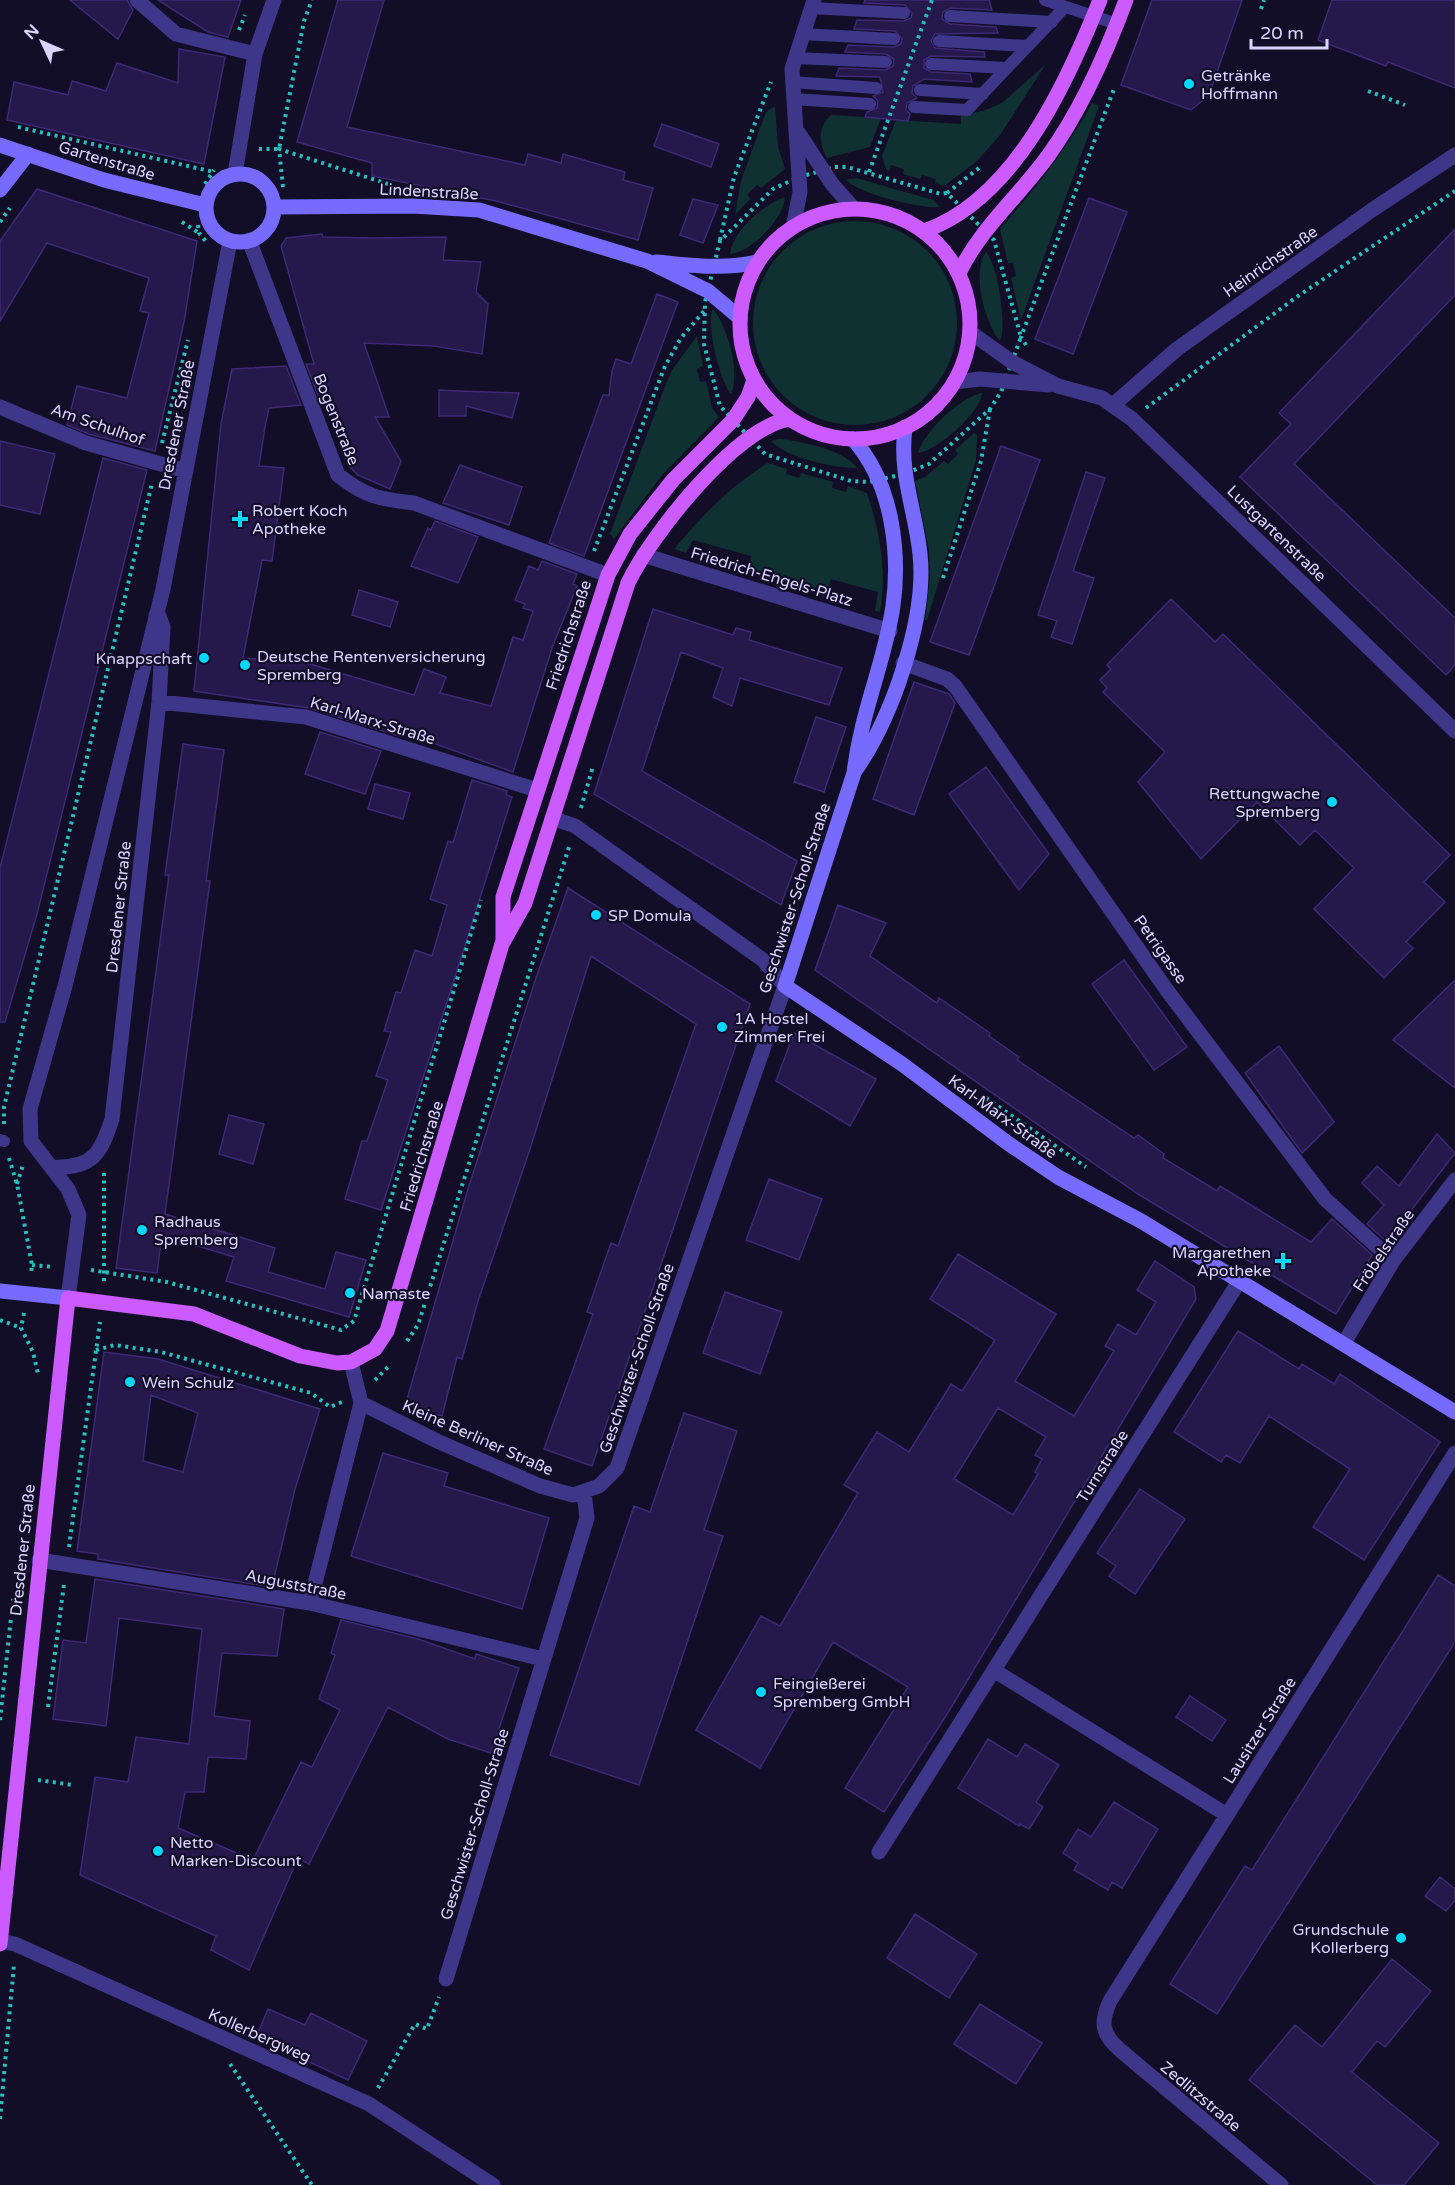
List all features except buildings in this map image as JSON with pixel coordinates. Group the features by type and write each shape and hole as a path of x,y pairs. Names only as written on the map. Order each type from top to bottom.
{"main road":[{"path":"924,231 965,211 1002,174 1034,134 1068,76 1100,0"},
{"path":"958,273 971,248 1050,153 1080,102 1126,0"},
{"name":"Gartenstraße","path":"0,145 104,180 200,204"},
{"path":"0,190 28,154"},
{"path":"235,174 257,178 266,185 274,207 268,228 249,240 230,241 211,228 200,204 214,185 235,174"},
{"name":"Lindenstraße","path":"274,207 413,206 479,210 648,261 713,267 757,262"},
{"path":"854,209 870,209 893,214 924,231 948,255 969,302 970,332 967,354 954,382 938,404 905,427 883,436 853,439 835,438 811,431 790,420 770,402 754,380 744,358 740,318 746,284 757,262 775,240 793,227 824,212 854,209"},
{"name":"Lindenstraße","path":"648,261 740,318"},
{"name":"Friedrichstraße","path":"502,944 503,897 608,575 630,534 673,480 733,420 748,397 754,380"},
{"name":"Friedrichstraße","path":"351,1362 375,1349 387,1331 502,944 525,903 623,595 643,555 678,507 750,438 778,421 790,420"},
{"name":"Geschwister-Scholl-Straße","path":"854,773 872,747 903,663 920,599 918,537 904,474 905,427"},
{"name":"Geschwister-Scholl-Straße","path":"785,986 854,773 858,740 884,657 897,590 896,552 889,511 868,456 853,439"},
{"name":"Karl-Marx-Straße","path":"785,986 902,1064 1009,1144 1058,1177 1141,1221 1455,1412"},
{"path":"0,1291 104,1300 194,1314 300,1356 337,1363 351,1362"},
{"name":"Dresdener Straße","path":"5,1943 6,1846 68,1298"}],"street":[{"path":"137,0 176,34 255,54"},
{"path":"235,174 255,54 274,0"},
{"path":"793,227 800,192 792,82 795,58 812,4"},
{"path":"796,130 823,170 854,209"},
{"name":"Heinrichstraße","path":"1113,405 1177,349 1372,210 1455,155"},
{"name":"Bogenstraße","path":"249,240 338,475 360,492 385,500 414,502 608,575"},
{"name":"Dresdener Straße","path":"68,1298 74,1268 79,1215 68,1189 31,1141 30,1109 65,986 156,615 230,241"},
{"name":"Lustgartenstraße","path":"970,332 1012,362 1058,386"},
{"name":"Lustgartenstraße","path":"954,382 980,379 1058,386 1102,398 1132,418 1455,731"},
{"name":"Am Schulhof","path":"0,407 86,442 186,471"},
{"name":"Friedrich-Engels-Platz","path":"643,555 890,631"},
{"name":"Dresdener Straße","path":"103,1149 112,1119 159,702 163,627 159,616 156,615"},
{"name":"Petrigasse","path":"903,663 947,679 955,686 1166,990 1317,1190 1393,1261"},
{"name":"Karl-Marx-Straße","path":"159,702 306,717 537,790"},
{"name":"Karl-Marx-Straße","path":"552,818 575,826 753,954 785,986"},
{"name":"Geschwister-Scholl-Straße","path":"446,1978 587,1518 584,1493 599,1486 617,1468 785,986"},
{"path":"52,1167 64,1168 85,1163 103,1149"},
{"name":"Fröbelstraße","path":"1344,1343 1393,1261 1455,1180"},
{"name":"Turnstraße","path":"879,1852 1240,1280"},
{"path":"310,1603 361,1403 351,1362"},
{"name":"Kleine Berliner Straße","path":"361,1403 437,1441 540,1486 573,1495 584,1493"},
{"name":"Lausitzer Straße","path":"1103,2030 1103,2017 1110,2001 1455,1453"},
{"name":"Auguststraße","path":"39,1560 310,1603 543,1659"},
{"path":"995,1671 1227,1815"},
{"name":"Kollerbergweg","path":"5,1943 369,2104 493,2185"},
{"name":"Zedlitzstraße","path":"1103,2030 1109,2040 1120,2050 1281,2185"}],"lane":[{"path":"1045,0 1117,24"},
{"path":"812,4 904,14"},
{"path":"914,106 967,110 1065,7"},
{"path":"950,16 1052,22"},
{"path":"802,34 894,39"},
{"path":"939,41 1028,46"},
{"path":"795,58 885,62"},
{"path":"931,64 1006,68"},
{"path":"792,82 876,88"},
{"path":"921,90 982,94"},
{"path":"793,99 870,104"},
{"path":"884,657 903,663"}],"path":[{"path":"279,149 304,21 312,0"},
{"path":"1261,9 1264,0"},
{"path":"233,49 246,10"},
{"path":"774,74 734,177 706,297 704,344 720,406 765,454 851,481 879,480 930,464 990,409"},
{"path":"942,580 981,461 990,409 1005,381 1119,75"},
{"path":"1368,91 1405,105"},
{"path":"11,126 214,172"},
{"path":"199,233 200,204 216,163"},
{"path":"720,241 773,189 799,177 823,170 847,167 941,194 947,193 983,164"},
{"path":"1132,418 1298,296 1455,191"},
{"path":"947,193 994,240 1021,337 1027,346"},
{"path":"0,222 12,205"},
{"path":"172,219 183,222 199,233 211,247"},
{"path":"694,299 706,297"},
{"path":"588,568 665,366 681,338 705,310"},
{"path":"37,1384 38,1372 33,1352 21,1328 32,1265 17,1184 2,1140 4,1107 188,338"},
{"path":"32,1265 74,1268 167,1281 341,1330 354,1321 482,897"},
{"path":"978,1093 1090,1169"},
{"path":"47,1712 104,1300 103,1149"},
{"path":"0,1320 21,1328"},
{"path":"0,1720 14,1593"},
{"path":"37,1792 40,1769"},
{"path":"38,1780 73,1785"},
{"path":"0,2119 5,1943"},
{"path":"369,2104 415,2024 427,2029 446,1978"},
{"path":"224,2055 312,2185"}],"green space":[{"path":"1046,64 1000,135 977,161 944,186 935,183 936,179 922,175 920,179 903,174 904,169 891,165 889,171 886,169 882,156 896,120 961,124 961,116 986,110 1002,103"},
{"path":"1092,103 1099,106 1021,320 1011,278 1016,276 1013,263 1008,263 1000,229 1050,169"},
{"path":"775,106 778,147 785,169 761,188 757,185 747,195 750,199 735,215 741,181 766,112"},
{"path":"831,115 881,118 870,147 827,158 822,146 821,135"},
{"path":"856,178 933,200 940,207 919,206 891,200 864,190 846,180"},
{"path":"785,197 779,214 765,233 748,247 730,254 732,245 743,228 759,212"},
{"path":"855,221 875,223 903,233 920,244 934,258 949,284 955,303 957,323 955,343 945,371 934,388 920,402 894,417 875,423 855,425 835,423 807,413 790,402 776,388 761,362 755,343 753,323 755,303 765,275 776,258 790,244 816,229 835,223"},
{"path":"986,252 998,282 1002,309 1000,341 989,322 982,297 980,272"},
{"path":"713,309 723,326 731,350 734,385 731,394 722,377 712,339"},
{"path":"697,336 703,366 697,369 700,382 706,381 712,408 719,417 662,475 614,539 610,534 664,389 672,370"},
{"path":"982,393 974,410 957,429 936,445 918,453 935,425 944,416 964,401"},
{"path":"974,433 977,435 976,460 927,620 925,620 930,577 929,550 915,481 925,477 944,461 948,464 958,454 955,450"},
{"path":"778,439 809,444 833,452 852,462 857,468 824,464 799,457 771,441"},
{"path":"768,463 787,469 786,474 799,478 801,473 833,482 832,488 846,492 848,486 867,493 876,522 881,552 883,582 880,612 875,611 878,592 831,579 826,597 747,572 751,556 693,540 686,553 674,549 718,502 741,481"}],"place":[{"name":"Getränke Hoffmann","path":"1189,84"},
{"name":"Robert Koch Apotheke","path":"240,519"},
{"name":"Knappschaft","path":"204,658"},
{"name":"Deutsche Rentenversicherung Spremberg","path":"245,665"},
{"name":"Rettungwache Spremberg","path":"1332,802"},
{"name":"SP Domula","path":"596,915"},
{"name":"1A Hostel Zimmer Frei","path":"722,1027"},
{"name":"Radhaus Spremberg","path":"142,1230"},
{"name":"Margarethen Apotheke","path":"1283,1261"},
{"name":"Namaste","path":"350,1293"},
{"name":"Wein Schulz","path":"130,1382"},
{"name":"Feingießerei Spremberg GmbH","path":"761,1692"},
{"name":"Netto Marken-Discount","path":"158,1851"},
{"name":"Grundschule Kollerberg","path":"1401,1938"}]}
